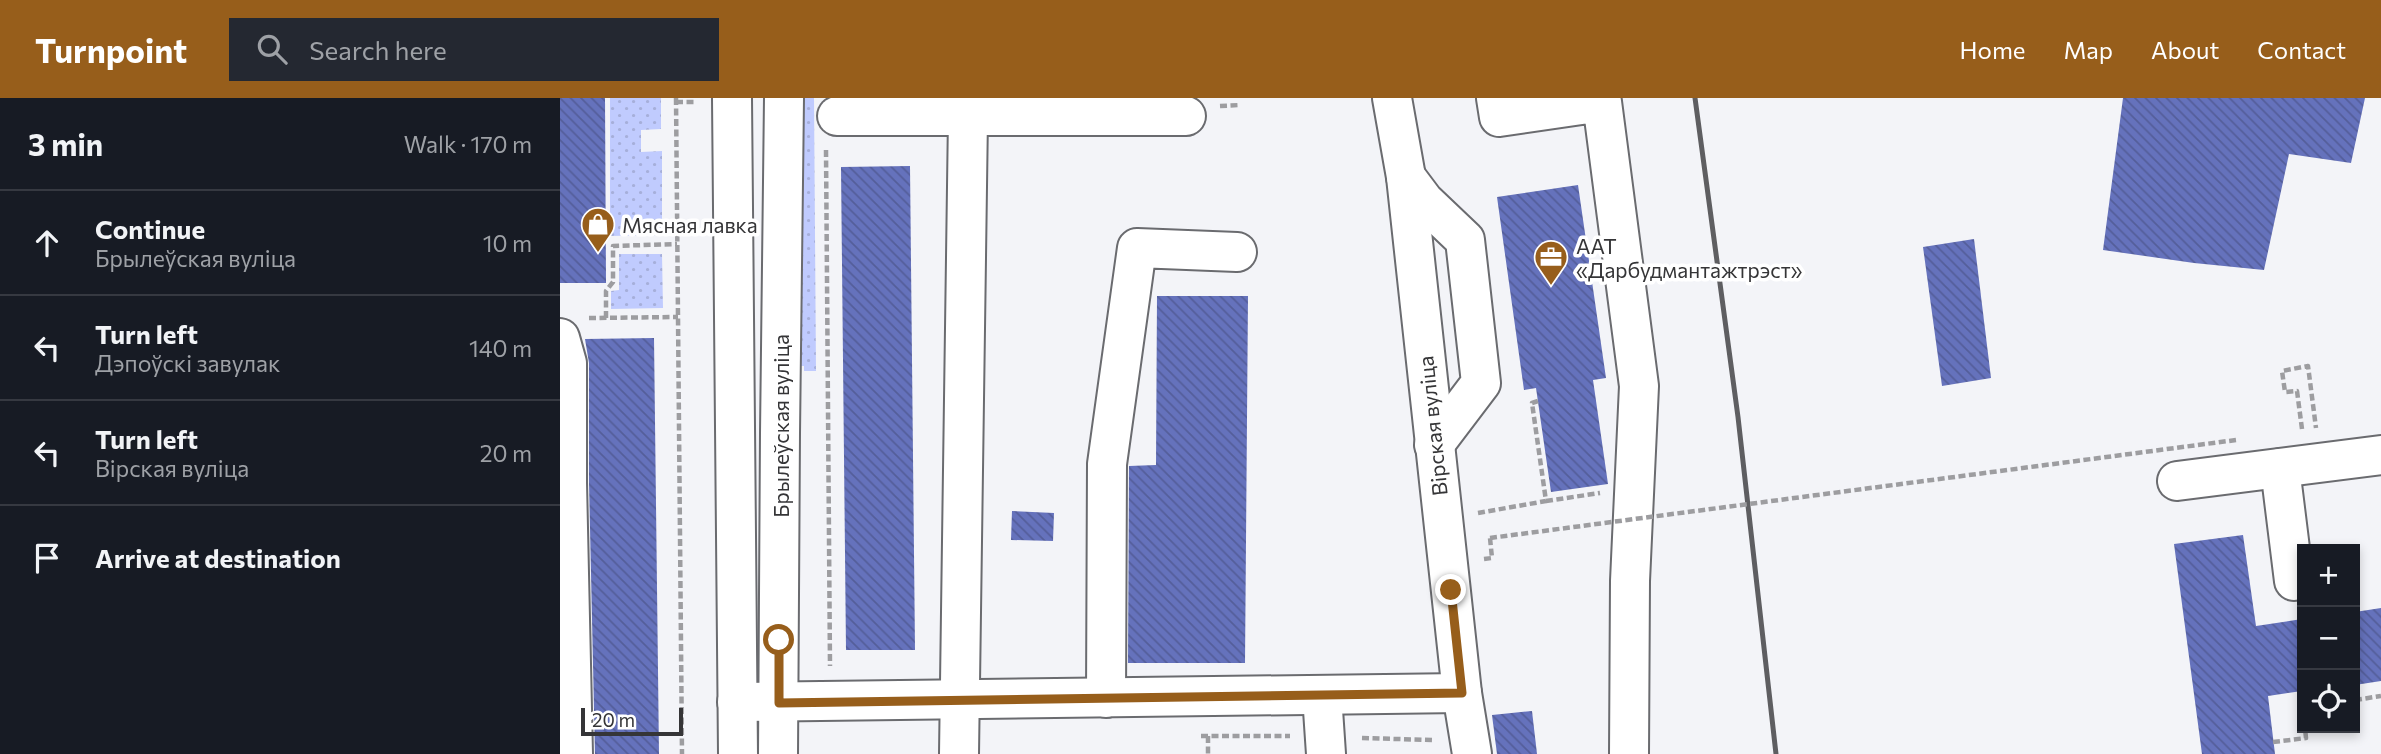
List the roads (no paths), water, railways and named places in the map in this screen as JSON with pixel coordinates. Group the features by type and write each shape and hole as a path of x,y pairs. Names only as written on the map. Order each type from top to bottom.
{"street":[{"path":"732,98 738,754"},
{"name":"Брылеўская вуліца","path":"778,754 784,98"},
{"name":"Вірская вуліца","path":"1392,98 1406,177 1462,693 1472,754"},
{"path":"1496,98 1499,117 1602,100 1639,386 1630,581 1629,754"},
{"path":"959,754 968,116"},
{"path":"832,130 968,116 1186,116"},
{"path":"1406,177 1424,201 1465,240 1481,383 1434,445"},
{"path":"1106,698 1107,464 1138,248 1237,252"},
{"path":"573,328 567,363 567,483 573,754"},
{"path":"2177,481 2381,455"},
{"path":"2280,468 2294,581"},
{"path":"737,702 1462,693"},
{"path":"1322,695 1325,754"}],"railway":[{"path":"1695,98 1738,417 1776,754"}],"place":[{"name":"Мясная лавка","path":"598,254"},
{"name":"ААТ «Дарбудмантажтрэст»","path":"1551,287"}]}
